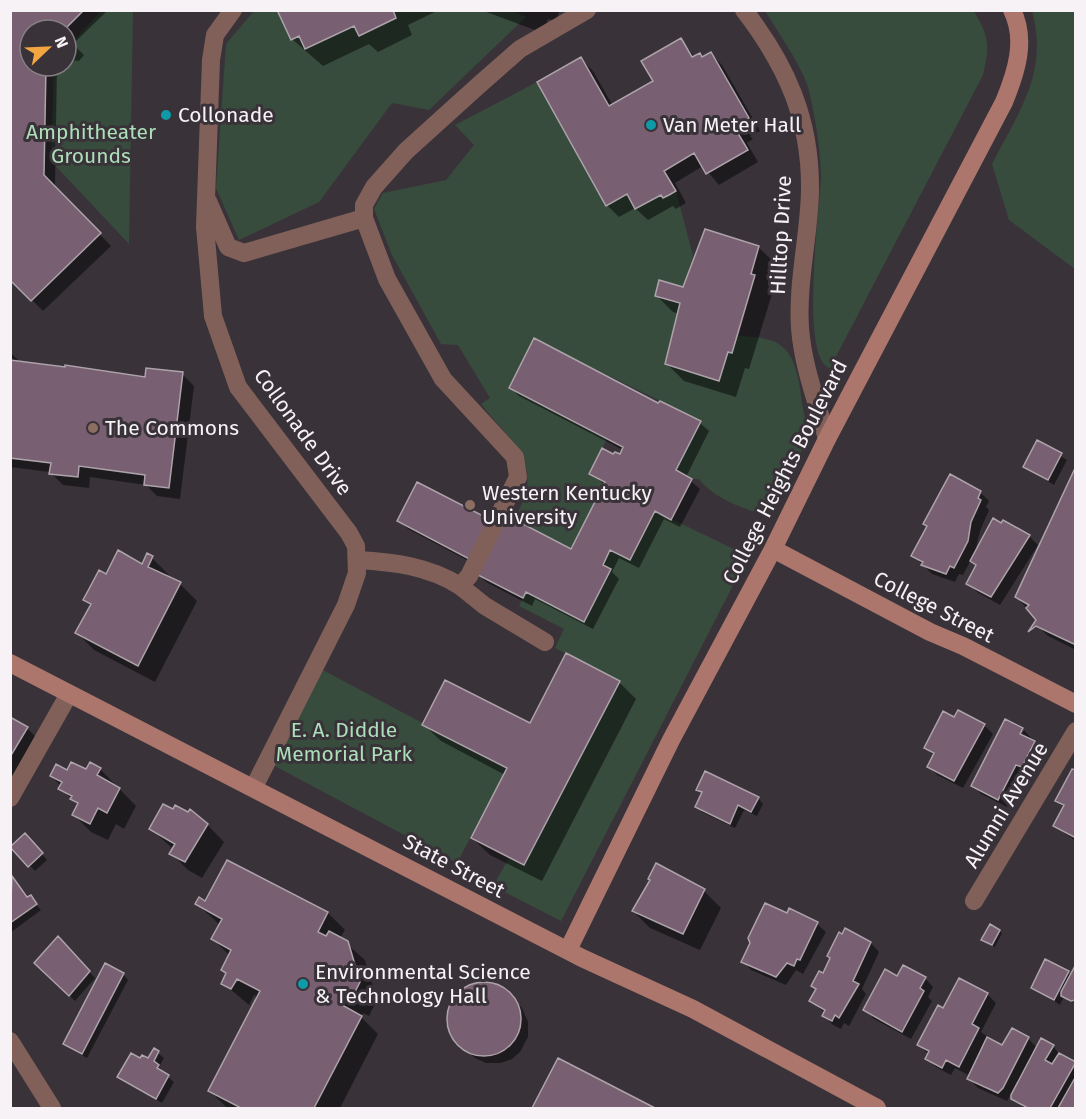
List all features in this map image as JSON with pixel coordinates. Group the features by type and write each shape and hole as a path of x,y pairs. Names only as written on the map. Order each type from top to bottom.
{"street":[{"name":"Collonade Drive","path":"233,10 215,35 211,60 205,227 213,316 238,387 349,533 356,546 357,560 357,573 346,605 254,787"},
{"path":"460,586 469,576 518,477 515,457 443,379 387,279 364,218 364,205 374,187 425,133 520,50 587,10"},
{"name":"Hilltop Drive","path":"744,10 772,48 799,104 810,191 800,283 800,327 806,371 827,439"},
{"name":"College Heights Boulevard","path":"568,950 671,740 773,549 827,439 1004,102 1015,75 1020,41 1012,10"},
{"path":"206,196 228,247 235,252 244,253 364,218"},
{"name":"College Street","path":"773,549 930,632 1076,704"},
{"path":"357,560 405,564 440,574 460,586 485,606 545,642"},
{"name":"State Street","path":"10,663 568,950 693,1009 877,1108"},
{"path":"10,798 69,694"},
{"name":"Alumni Avenue","path":"974,901 1076,731"},
{"path":"10,1041 52,1108"}],"green space":[{"path":"509,10 526,17 429,110 392,103 319,202 239,240 216,188 226,44 254,11 278,12 290,39 299,36 305,49 354,26 360,36 396,18 393,11"},
{"name":"Amphitheater Grounds","path":"101,11 133,11 129,244 51,161 54,78 78,78 78,36"},
{"path":"765,11 974,11 987,42 983,75 830,368 821,359 815,339 813,312 821,177 813,111 802,73"},
{"path":"1032,11 1075,11 1075,269 1009,220 992,164 1021,108 1034,72 1037,53"},
{"path":"537,82 606,206 627,194 635,209 661,195 663,198 676,191 693,256 683,287 659,280 655,295 680,303 665,364 719,381 728,352 737,335 775,342 785,350 792,361 797,374 804,414 812,430 769,517 731,503 713,493 699,479 692,479 676,470 701,421 534,339 509,388 607,439 589,474 605,482 571,549 514,519 523,500 527,483 522,456 481,404 490,398 458,345 441,344 392,255 374,209 383,193 446,180 474,145 455,125"},
{"path":"655,511 748,556 561,921 493,886 509,858 525,865 620,681 555,648 564,629 519,606 526,592 584,621 611,569 603,565 610,550 630,560"},
{"name":"E. A. Diddle Memorial Park","path":"319,668 507,768 457,863 271,764"}],"building":[{"path":"10,10 84,10 76,18 18,18 18,78 46,78 44,175 101,233 31,301 10,280"},
{"path":"281,10 393,10 396,18 359,36 354,26 305,49 299,36 291,40 278,12"},
{"name":"Van Meter Hall","path":"681,38 692,57 700,53 702,57 711,52 749,118 740,124 742,127 736,130 748,150 706,174 694,153 664,171 676,191 663,198 661,195 635,209 627,194 606,206 537,82 581,57 609,106 653,81 641,61"},
{"path":"705,229 759,246 751,274 755,275 732,353 728,352 719,381 665,364 680,303 655,296 659,280 683,287"},
{"path":"534,338 658,403 660,401 701,421 676,470 692,479 671,520 655,511 630,560 610,550 603,565 611,569 584,622 526,592 523,598 476,574 506,515 571,549 605,482 589,474 602,448 613,454 615,452 620,454 623,447 509,388"},
{"name":"The Commons","path":"10,360 65,367 65,365 145,377 146,368 183,372 169,488 144,485 145,475 79,466 78,477 49,474 51,463 10,458"},
{"path":"1037,440 1062,453 1048,480 1023,467"},
{"path":"1076,466 1076,645 1036,626 1028,632 1036,620 1026,608 1029,605 1015,597"},
{"path":"950,474 981,491 978,498 981,500 971,522 968,541 954,568 950,566 946,574 921,565 923,562 911,556 927,526 923,524"},
{"path":"417,482 493,521 473,561 397,521"},
{"path":"993,518 1001,523 1003,520 1030,535 991,597 966,584 976,565 970,561"},
{"path":"118,550 142,564 147,553 153,556 148,567 181,582 138,666 75,633 91,604 83,600 99,570 106,574"},
{"path":"566,653 620,681 524,865 471,838 507,768 422,725 445,680 530,723"},
{"path":"958,710 985,724 954,781 927,767 934,753 924,748 943,711 954,717"},
{"path":"10,717 28,727 10,757"},
{"path":"1005,719 1023,728 1020,734 1035,741 1022,767 1016,765 998,800 971,786"},
{"path":"71,762 86,769 90,762 101,768 97,775 120,788 107,813 98,808 90,824 72,815 78,803 70,799 72,796 58,789 62,782 50,776 56,764 67,770"},
{"path":"1072,769 1076,770 1076,838 1053,826 1064,805 1055,801"},
{"path":"705,771 759,797 751,812 738,805 730,824 695,807 702,792 696,790"},
{"path":"163,804 173,809 175,805 188,812 190,809 208,824 185,862 169,854 175,844 149,829"},
{"path":"25,833 43,853 28,867 10,847"},
{"name":"Environmental Science & Technology Hall","path":"227,860 328,912 318,932 326,936 329,931 348,941 360,982 351,1000 346,997 342,1005 362,1016 314,1108 241,1108 208,1091 260,991 237,979 231,989 221,984 226,973 221,970 231,950 211,939 222,919 195,904 199,897 205,901"},
{"path":"656,863 705,889 683,934 632,911 650,880 648,879"},
{"path":"12,876 27,897 31,895 37,904 10,923"},
{"path":"765,903 787,913 789,908 818,922 800,960 797,959 794,966 787,963 776,977 741,962 750,943 748,938"},
{"path":"990,924 1000,930 992,945 981,940"},
{"path":"845,928 871,942 853,981 859,984 839,1018 835,1015 832,1021 822,1016 825,1010 809,1001 816,989 811,986 819,971 823,973 830,958 827,956 839,932 842,934"},
{"path":"58,936 90,971 69,996 34,963"},
{"path":"1045,959 1069,971 1054,1000 1031,988"},
{"path":"105,963 124,973 82,1054 63,1044"},
{"path":"1076,964 1076,1000 1071,1001 1061,996 1061,992"},
{"path":"903,965 926,977 920,988 924,991 902,1032 863,1010 885,969 897,976"},
{"path":"959,978 988,993 972,1024 979,1028 959,1067 946,1060 942,1068 925,1059 929,1051 917,1045 938,1005 943,1008"},
{"path":"484,982 498,985 510,993 518,1005 521,1019 518,1033 510,1045 498,1053 484,1056 470,1053 458,1045 450,1033 447,1019 450,1005 458,993 470,985"},
{"path":"1012,1028 1029,1037 1003,1088 998,1093 967,1079 987,1037 1002,1045"},
{"path":"1041,1038 1054,1045 1045,1060 1052,1064 1059,1053 1076,1062 1050,1108 1028,1108 1011,1099 1011,1095"},
{"path":"154,1048 159,1051 154,1061 159,1065 157,1068 169,1075 156,1099 117,1077 131,1053 140,1058 142,1055 148,1058"},
{"path":"558,1058 655,1108 532,1108"},
{"path":"1076,1076 1076,1108 1058,1108"}],"place":[{"name":"Collonade","path":"166,115"},
{"name":"Van Meter Hall","path":"651,125"},
{"name":"The Commons","path":"93,428"},
{"name":"Western Kentucky University","path":"470,505"},
{"name":"Environmental Science & Technology Hall","path":"303,984"}]}
